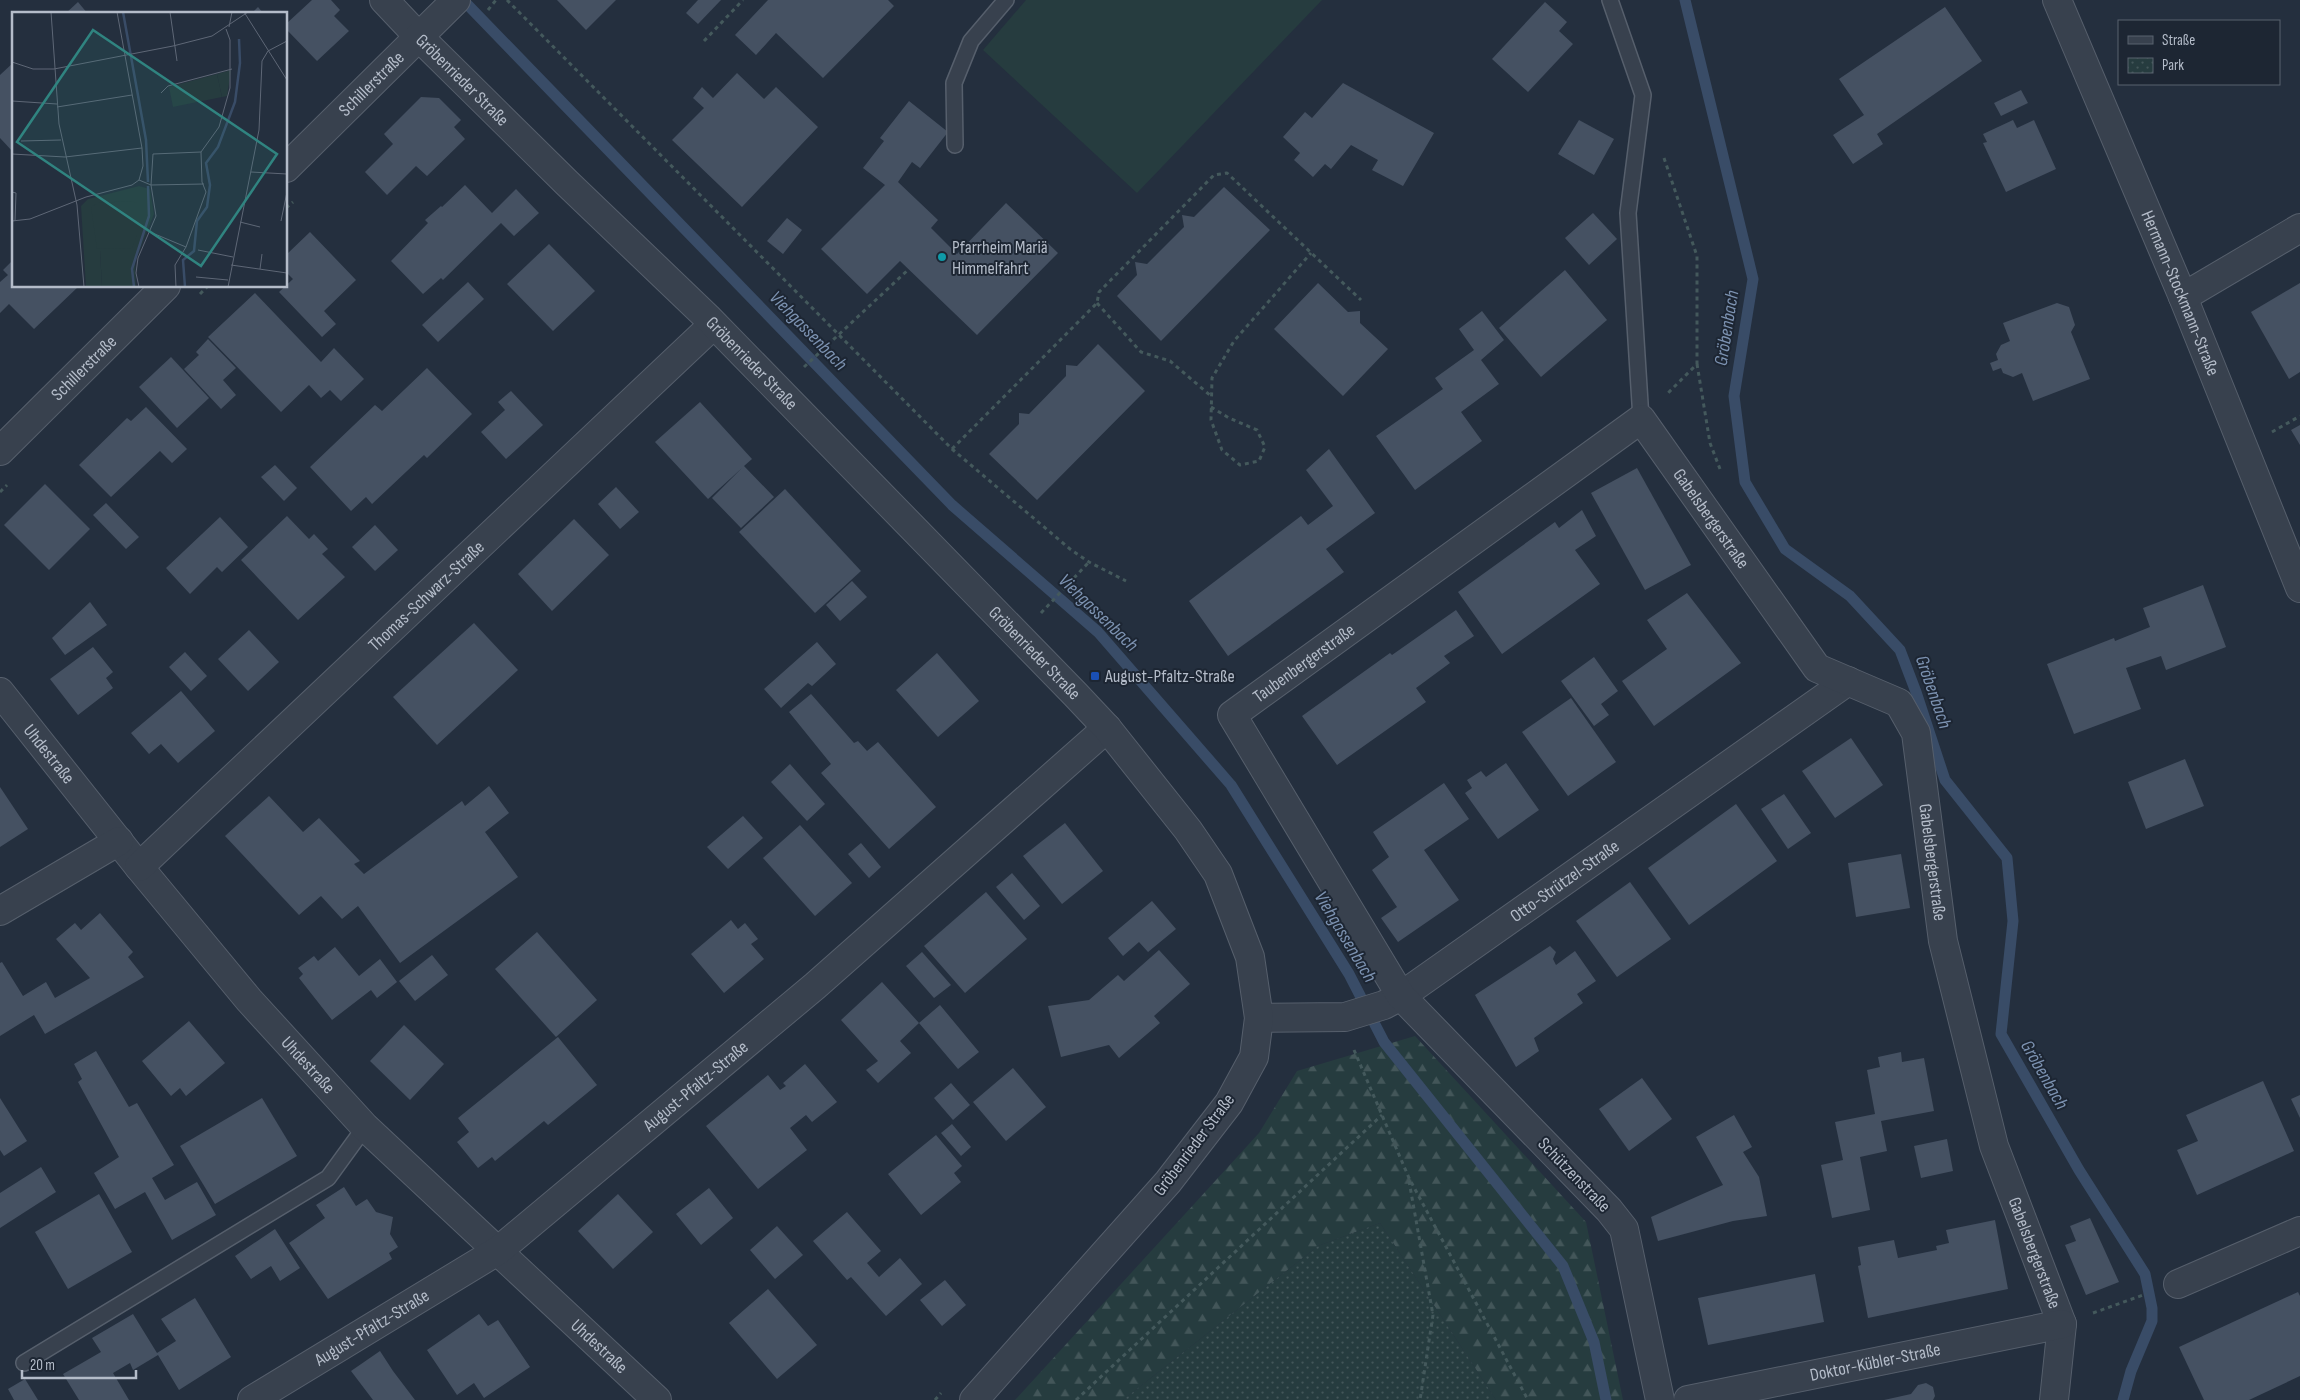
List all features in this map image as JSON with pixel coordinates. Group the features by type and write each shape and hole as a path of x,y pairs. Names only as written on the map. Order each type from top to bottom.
{"street":[{"name":"Gröbenrieder Straße","path":"384,0 713,325 1107,728 1188,830 1218,874 1250,957 1259,1018 1254,1057 1229,1103 1168,1182 974,1400"},
{"name":"Hermann-Stockmann-Straße","path":"2057,0 2183,296 2300,588"},
{"name":"Schillerstraße","path":"288,166 448,8"},
{"path":"2183,296 2300,228"},
{"name":"Schillerstraße","path":"0,450 164,288"},
{"name":"Thomas-Schwarz-Straße","path":"139,867 713,325"},
{"name":"Gabelsbergerstraße","path":"1641,418 1817,668 1899,703 1916,733 1946,950 1994,1146 2062,1324 2054,1400"},
{"name":"Taubenbergerstraße","path":"1392,1001 1232,715 1641,418"},
{"name":"Otto-Strützel-Straße","path":"1259,1018 1342,1017 1392,1001 1848,681"},
{"name":"Uhdestraße","path":"0,692 139,867 249,1000 365,1127 657,1400"},
{"name":"August-Pfaltz-Straße","path":"252,1400 498,1250 815,986 1107,728"},
{"path":"0,911 119,841"},
{"name":"Schützenstraße","path":"1392,1001 1609,1210 1624,1229 1660,1400"},
{"path":"2178,1284 2300,1231"},
{"name":"Doktor-Kübler-Straße","path":"1688,1400 2062,1324"}],"lane":[{"path":"954,145 954,83 971,41 1006,0"},
{"path":"1610,0 1643,95 1628,213 1641,418"},
{"path":"24,1363 328,1178 365,1127"}],"path":[{"path":"490,8 496,0"},
{"path":"507,0 952,449 1070,549 1089,562 1126,581"},
{"path":"704,42 743,0"},
{"path":"1641,418 1697,364 1697,256 1662,152"},
{"path":"952,449 1097,303 1098,292 1214,175 1227,173 1361,300"},
{"path":"1212,407 1229,418 1257,430 1265,446 1259,461 1240,465 1222,450 1211,420 1212,378 1234,341 1312,253"},
{"path":"800,371 909,269"},
{"path":"1097,303 1141,352 1170,360 1211,396"},
{"path":"1042,612 1089,562"},
{"path":"1342,1017 1409,1178 1528,1400"},
{"path":"1076,1400 1382,1115"},
{"path":"1409,1178 1433,1315 1420,1400"},
{"path":"935,1400 945,1389"}],"green space":[{"path":"1026,0 1322,0 1137,193 983,50"},
{"path":"1415,1036 1586,1222 1623,1400 1496,1400 1380,1223 1318,1246 1123,1400 1015,1400 1259,1133 1297,1071"},
{"path":"1380,1223 1496,1400 1123,1400 1318,1246"}],"building":[{"path":"312,0 331,0 340,10 334,16 349,31 317,61 288,31 288,22"},
{"path":"557,0 616,0 586,30"},
{"path":"698,0 721,0 698,24 686,13"},
{"path":"768,0 888,0 894,6 823,78 776,33 756,55 735,35"},
{"path":"78,2 86,12 67,12"},
{"path":"1545,2 1567,22 1559,31 1573,44 1528,92 1492,59"},
{"path":"258,7 262,12 253,12"},
{"path":"1945,7 1982,61 1877,134 1883,144 1853,164 1833,135 1864,115 1839,79"},
{"path":"12,64 12,151 0,138 0,75"},
{"path":"737,73 764,99 776,87 818,127 742,207 672,140 704,108 693,98 702,87 713,98"},
{"path":"1343,83 1434,133 1403,186 1372,170 1378,160 1351,145 1331,169 1325,164 1313,177 1294,160 1300,153 1283,137 1305,112 1312,118"},
{"path":"2021,90 2028,103 2001,116 1994,103"},
{"path":"421,97 439,98 461,120 454,127 465,139 427,176 416,166 387,195 365,172 393,144 384,134"},
{"name":"Pfarrheim Mariä Himmelfahrt","path":"909,101 948,132 920,168 912,162 898,182 938,220 931,228 957,254 1006,203 1058,253 977,335 900,261 867,294 821,249 885,185 863,168 884,141 880,138"},
{"path":"1579,120 1614,139 1594,175 1558,154"},
{"path":"2013,120 2017,128 2034,120 2056,169 2006,192 1983,143 1987,142 1983,134"},
{"path":"465,185 492,213 516,189 539,213 514,236 501,223 443,280 441,278 423,294 391,261 428,223 425,220"},
{"path":"1224,187 1270,230 1161,341 1117,296 1137,275 1135,262 1147,264 1184,227 1182,215 1194,217"},
{"path":"1593,213 1617,239 1589,265 1565,238"},
{"path":"787,218 802,230 783,254 767,241"},
{"path":"310,232 356,280 324,311 336,324 322,337 279,292 283,288 288,288 288,284 293,279 288,274 288,253"},
{"path":"549,244 595,291 553,331 507,284"},
{"path":"12,261 12,288 77,288 34,329 9,304 0,313 0,282 8,275 3,270"},
{"path":"1565,270 1607,320 1541,377 1499,328"},
{"path":"468,282 484,299 438,342 422,325"},
{"path":"1318,283 1348,312 1360,311 1360,323 1388,349 1343,396 1274,329"},
{"path":"2300,283 2300,372 2289,379 2251,312"},
{"path":"255,293 321,362 334,348 364,379 341,401 330,390 321,398 309,385 281,412 208,337"},
{"path":"2057,303 2069,307 2075,325 2071,332 2090,379 2033,401 2022,373 2013,377 2003,373 2001,368 1993,371 1990,363 1998,360 1996,354 2001,345 2010,341 2003,323"},
{"path":"1482,311 1504,340 1481,360 1499,384 1461,412 1482,441 1415,490 1376,436 1443,389 1435,378 1474,350 1459,329"},
{"path":"208,339 236,368 223,380 236,395 221,409 184,369 199,355 196,352"},
{"path":"1098,344 1145,391 1037,500 989,454 1019,424 1019,413 1029,414 1066,376 1066,365 1077,366"},
{"path":"171,357 209,398 177,428 139,387"},
{"path":"427,368 472,414 427,458 424,455 372,504 366,497 351,511 310,467 375,405 382,411"},
{"path":"511,391 543,425 506,459 481,432 505,410 498,402"},
{"path":"700,402 752,459 744,466 774,497 741,528 712,498 742,468 708,499 655,442"},
{"path":"146,407 187,449 172,463 160,451 111,497 79,465 127,418 131,421"},
{"path":"2300,425 2300,445 2291,430"},
{"path":"1329,449 1375,513 1326,549 1344,572 1228,656 1189,601 1301,516 1308,525 1333,506 1306,470"},
{"path":"275,465 297,488 284,501 261,477"},
{"path":"1637,468 1691,565 1645,590 1591,493"},
{"path":"45,484 90,529 49,570 4,525"},
{"path":"616,487 639,512 620,529 598,504"},
{"path":"785,489 861,571 815,613 739,532"},
{"path":"106,503 139,537 126,549 93,515"},
{"path":"1582,510 1596,536 1575,550 1600,584 1502,654 1458,592 1555,522 1559,528"},
{"path":"287,516 309,539 314,534 328,549 322,554 345,577 298,620 241,560"},
{"path":"220,517 248,547 222,572 217,567 190,594 166,568"},
{"path":"574,519 609,555 552,611 518,574"},
{"path":"375,525 398,550 375,571 352,547"},
{"path":"852,581 867,597 840,621 826,605"},
{"path":"2203,585 2226,647 2166,670 2161,656 2126,668 2141,709 2074,734 2047,664 2114,638 2115,641 2150,627 2143,608"},
{"path":"1687,593 1741,663 1654,726 1622,681 1667,649 1647,620"},
{"path":"90,602 107,625 65,655 52,638"},
{"path":"1456,610 1474,636 1444,656 1450,663 1416,688 1426,702 1337,765 1302,716 1390,653 1392,655"},
{"path":"474,623 518,670 437,745 393,697"},
{"path":"249,630 279,662 248,691 218,659"},
{"path":"817,642 836,664 812,686 808,683 781,708 764,689"},
{"path":"93,647 113,672 106,678 113,688 78,715 50,679"},
{"path":"185,652 207,676 191,691 169,667"},
{"path":"937,653 979,701 938,737 896,690"},
{"path":"1594,657 1618,691 1601,704 1609,715 1594,726 1561,681"},
{"path":"181,691 215,731 178,763 161,744 149,754 131,733"},
{"path":"811,694 854,743 858,741 867,751 878,742 936,807 889,849 821,773 831,764 789,712"},
{"path":"1571,698 1616,762 1568,796 1522,732"},
{"path":"1851,738 1883,785 1835,818 1802,771"},
{"path":"2185,759 2204,806 2146,829 2128,782"},
{"path":"1506,763 1539,810 1498,839 1465,793 1472,788 1467,780 1481,771 1486,777"},
{"path":"790,764 825,804 807,821 771,782"},
{"path":"1444,783 1469,819 1424,850 1459,900 1398,942 1381,918 1397,907 1372,870 1389,857 1373,832"},
{"path":"489,786 509,813 485,832 518,877 400,963 358,906 342,919 321,896 299,915 225,836 269,796 303,832 319,818 360,861 354,864 364,874 462,801 465,806"},
{"path":"0,787 28,829 0,847"},
{"path":"1784,794 1811,833 1788,849 1761,809"},
{"path":"1736,804 1777,861 1689,925 1648,868"},
{"path":"743,816 763,838 728,869 707,847"},
{"path":"1065,823 1103,871 1062,904 1023,856"},
{"path":"800,825 852,883 815,916 763,858"},
{"path":"861,843 881,867 869,878 848,854"},
{"path":"1901,854 1910,908 1856,917 1848,863"},
{"path":"1012,873 1040,906 1024,920 996,887"},
{"path":"1630,882 1671,939 1617,977 1576,921"},
{"path":"986,892 1027,939 965,993 924,946"},
{"path":"1152,901 1176,929 1148,952 1139,942 1123,956 1108,938"},
{"path":"100,913 133,952 128,957 144,977 45,1034 34,1015 0,1036 0,963 2,962 23,996 46,982 55,998 90,978 56,939 75,923 81,930"},
{"path":"731,920 738,929 745,923 758,939 751,944 764,959 724,993 691,954"},
{"path":"537,932 597,1000 556,1037 495,969"},
{"path":"1550,946 1556,952 1553,959 1556,965 1575,951 1596,981 1577,994 1583,1003 1534,1038 1539,1051 1516,1067 1475,995"},
{"path":"335,947 359,976 380,959 397,982 377,998 371,990 332,1020 299,978 303,974 298,968 314,956 318,961"},
{"path":"1159,950 1190,984 1154,1016 1160,1023 1119,1058 1109,1045 1061,1057 1048,1006 1089,1000 1118,975 1124,981"},
{"path":"922,952 951,985 934,998 906,966"},
{"path":"432,955 448,975 415,1001 399,981"},
{"path":"882,982 919,1023 900,1041 911,1053 878,1083 866,1070 878,1061 841,1020"},
{"path":"940,1005 979,1052 958,1069 919,1023"},
{"path":"189,1021 225,1063 186,1096 180,1088 171,1096 142,1061"},
{"path":"404,1025 444,1064 410,1100 370,1061"},
{"path":"558,1037 597,1085 548,1125 544,1121 495,1161 492,1157 478,1168 457,1142 469,1132 458,1118"},
{"path":"96,1051 129,1107 137,1103 174,1165 152,1178 165,1200 197,1182 216,1215 172,1240 145,1192 115,1209 94,1173 119,1157 78,1082 82,1079 74,1064"},
{"path":"1901,1052 1902,1062 1924,1058 1934,1111 1881,1121 1887,1151 1860,1157 1870,1210 1832,1218 1821,1165 1843,1160 1835,1122 1875,1114 1867,1070 1880,1067 1878,1057"},
{"path":"805,1064 837,1102 812,1122 806,1115 790,1128 807,1150 758,1189 706,1126 768,1075 780,1090 786,1086 783,1083"},
{"path":"1013,1068 1046,1107 1006,1141 973,1102"},
{"path":"1642,1078 1672,1119 1629,1151 1599,1109"},
{"path":"2263,1081 2294,1151 2197,1195 2177,1150 2198,1141 2186,1115"},
{"path":"951,1083 970,1105 953,1120 934,1098"},
{"path":"2300,1095 2300,1118 2291,1099"},
{"path":"0,1098 27,1141 4,1156 0,1150"},
{"path":"262,1098 297,1156 215,1204 180,1146"},
{"path":"1734,1115 1752,1147 1743,1152 1759,1177 1767,1216 1733,1221 1658,1241 1651,1217 1723,1185 1696,1137"},
{"path":"952,1124 971,1147 961,1156 941,1133"},
{"path":"936,1135 962,1166 954,1173 961,1182 921,1215 888,1174"},
{"path":"1947,1139 1953,1171 1921,1178 1914,1146"},
{"path":"41,1167 56,1192 0,1228 0,1193"},
{"path":"344,1187 356,1206 367,1199 376,1212 393,1217 390,1234 398,1247 389,1253 392,1259 328,1299 289,1243 325,1218 316,1205"},
{"path":"709,1188 733,1218 701,1245 676,1214"},
{"path":"99,1194 132,1252 68,1289 35,1232"},
{"path":"618,1194 653,1232 613,1269 578,1231"},
{"path":"847,1212 881,1251 867,1263 879,1277 900,1258 922,1284 886,1316 851,1277 847,1280 813,1241"},
{"path":"2090,1218 2119,1282 2086,1295 2065,1245 2076,1241 2070,1226"},
{"path":"1995,1220 2008,1289 1868,1318 1858,1266 1861,1265 1858,1247 1894,1240 1898,1258 1937,1250 1936,1246 1949,1243 1946,1230"},
{"path":"777,1226 803,1255 775,1279 750,1250"},
{"path":"275,1229 300,1268 280,1281 271,1266 251,1279 235,1256"},
{"path":"1815,1274 1824,1322 1708,1345 1698,1298"},
{"path":"945,1280 966,1305 942,1326 920,1300"},
{"path":"768,1289 817,1345 777,1379 729,1323"},
{"path":"2298,1292 2300,1296 2300,1376 2249,1400 2204,1400 2179,1347"},
{"path":"195,1298 231,1357 179,1390 158,1355 133,1370 130,1363 113,1373 129,1400 79,1400 63,1374 101,1352 92,1338 133,1314 157,1353 176,1341 161,1319"},
{"path":"479,1314 488,1326 498,1320 530,1367 484,1398 474,1383 457,1395 427,1350"},
{"path":"380,1351 415,1400 373,1400 351,1371"},
{"path":"25,1379 38,1400 14,1400 8,1389"},
{"path":"1926,1383 1933,1387 1935,1396 1933,1400 1884,1400 1911,1394 1918,1385"}],"waterway":[{"name":"Viehgassenbach","path":"463,0 952,505 1098,632 1231,785 1349,974 1384,1042 1563,1266 1594,1342 1606,1400"},
{"name":"Gröbenbach","path":"1685,0 1753,279 1734,396 1745,482 1785,549 1850,596 1900,650 1945,780 2007,858 2013,921 2001,1034 2079,1170 2145,1274 2152,1308 2152,1321 2131,1371 2123,1400"}],"place":[{"name":"Pfarrheim Mariä Himmelfahrt","path":"942,257"},
{"name":"August-Pfaltz-Straße","path":"1095,676"}]}
